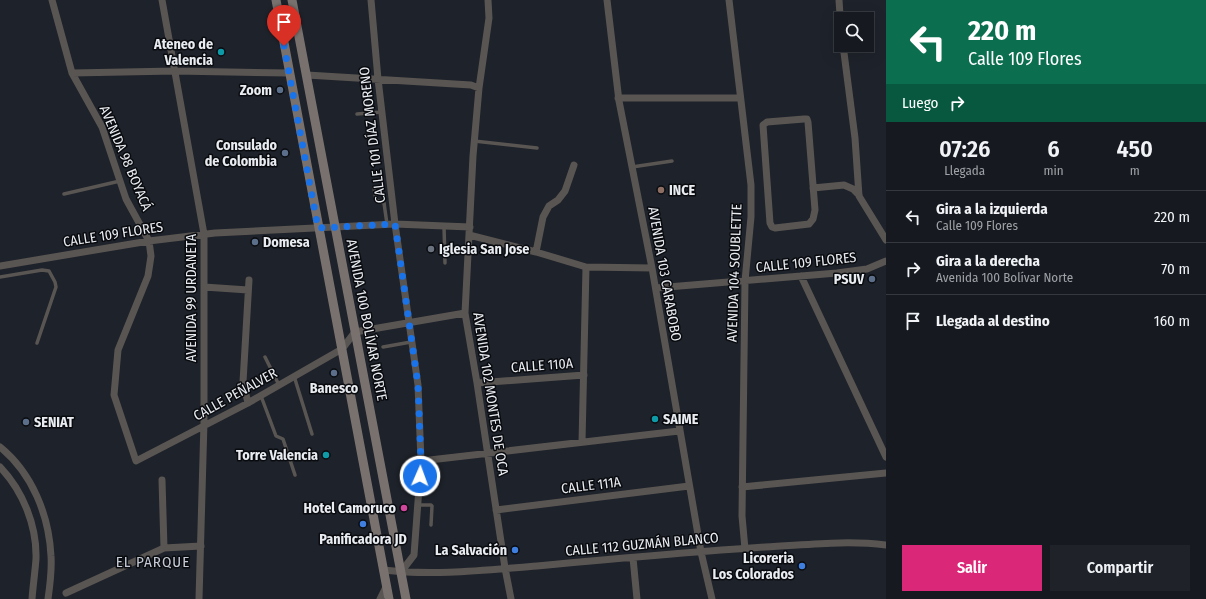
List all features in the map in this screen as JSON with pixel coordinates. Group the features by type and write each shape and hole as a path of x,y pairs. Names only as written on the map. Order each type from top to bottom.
{"main road":[{"path":"276,0 389,599"},
{"name":"AVENIDA 100 BOLÍVAR NORTE","path":"292,0 406,599"}],"street":[{"name":"AVENIDA 98 BOYACÁ","path":"52,0 72,73 102,127 126,199 149,241 151,256 148,276 118,350 114,395 136,461 139,461"},
{"name":"AVENIDA 99 URDANETA","path":"162,0 204,234 204,414 199,599"},
{"name":"CALLE 101 DÍAZ MORENO","path":"371,0 391,224 418,385 421,462 414,555 401,572"},
{"name":"AVENIDA 102 MONTES DE OCA","path":"488,0 489,18 479,88 474,141 465,313 511,599"},
{"name":"AVENIDA 103 CARABOBO","path":"607,0 618,98 656,288 689,486 701,552 712,599"},
{"name":"AVENIDA 104 SOUBLETTE","path":"729,0 751,185 751,217 745,281 742,487 742,516 745,549"},
{"path":"839,0 840,12"},
{"path":"844,52 855,138 859,196"},
{"path":"72,73 175,71 289,73"},
{"path":"307,75 471,85 479,88"},
{"path":"618,98 740,98"},
{"path":"804,119 808,120 813,188 815,210 811,223 807,225 772,227 770,223 762,125 764,123 804,119"},
{"path":"536,252 543,217 549,206 558,200 565,191 574,165"},
{"path":"813,188 844,185 854,189 886,240"},
{"name":"CALLE 109 FLORES","path":"0,266 149,241 204,234 391,224 470,227"},
{"path":"881,232 886,225"},
{"path":"469,235 536,252 586,267 652,268"},
{"name":"CALLE 109 FLORES","path":"656,288 867,269 886,261"},
{"path":"582,442 586,267"},
{"path":"801,276 886,457"},
{"path":"248,280 243,382 248,402"},
{"path":"204,287 248,290"},
{"path":"342,349 355,332 465,313"},
{"name":"CALLE PEÑALVER","path":"139,461 342,349"},
{"name":"CALLE 110A","path":"477,383 584,375"},
{"path":"421,462 679,430"},
{"path":"0,447 24,472 36,493 42,509 51,554 48,599"},
{"path":"0,467 8,475 24,501 33,528 36,558 32,599"},
{"path":"742,487 886,473"},
{"path":"162,480 164,548"},
{"name":"CALLE 111A","path":"496,510 689,486"},
{"name":"CALLE 112 GUZMÁN BLANCO","path":"383,570 401,572 430,572 505,568 701,552 837,543 868,543 886,545"},
{"path":"66,593 164,548 200,546"},
{"path":"632,558 637,599"},
{"path":"380,599 386,587"}],"lane":[{"path":"357,114 382,112"},
{"path":"474,141 537,148"},
{"path":"632,167 672,161"},
{"path":"64,194 120,181"},
{"path":"374,188 376,200 384,203 391,224"},
{"path":"444,225 446,263"},
{"path":"0,277 42,270 49,271 52,276 56,287 37,343"},
{"path":"383,347 411,342"},
{"path":"265,357 279,385"},
{"path":"294,376 312,434"},
{"path":"261,395 276,436 283,439 295,475"},
{"path":"418,505 432,506 431,525"}],"place":[{"name":"Ateneo de Valencia","path":"221,52"},
{"name":"Zoom","path":"280,90"},
{"name":"Consulado de Colombia","path":"285,153"},
{"name":"INCE","path":"661,190"},
{"name":"Domesa","path":"255,242"},
{"name":"Iglesia San Jose","path":"431,249"},
{"name":"PSUV","path":"872,279"},
{"name":"Banesco","path":"334,373"},
{"name":"SAIME","path":"655,419"},
{"name":"SENIAT","path":"26,422"},
{"name":"Torre Valencia","path":"326,455"},
{"name":"Hotel Camoruco","path":"404,508"},
{"name":"Panificadora JD","path":"363,524"},
{"name":"La Salvación","path":"515,550"},
{"name":"Licoreria Los Colorados","path":"802,566"}],"district":[{"name":"EL PARQUE","path":"153,562"}],"route":[{"path":"284,46 318,228 395,224 418,385 421,462 420,476"}]}
